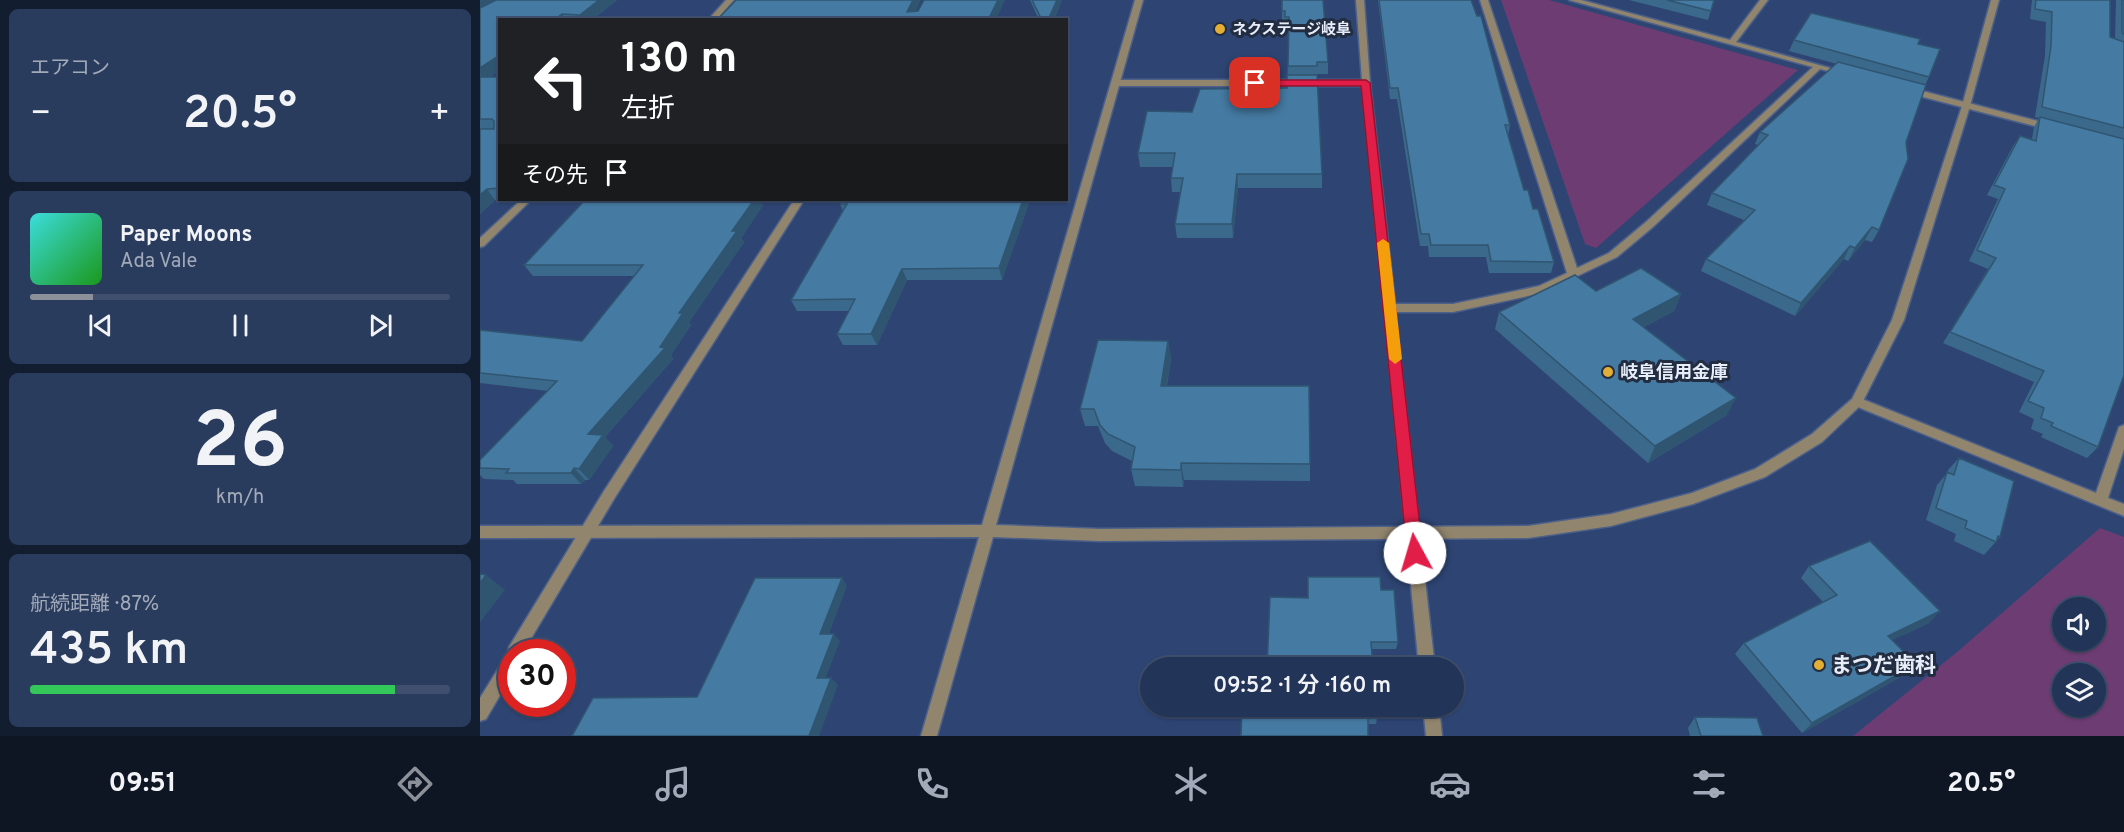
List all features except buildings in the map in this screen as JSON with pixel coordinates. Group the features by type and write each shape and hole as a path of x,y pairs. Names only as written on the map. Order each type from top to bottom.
{"street":[{"path":"713,18 730,0"},
{"path":"928,736 1139,0"},
{"path":"1360,0 1366,83 1425,657"},
{"path":"1484,0 1573,273"},
{"path":"1573,0 1851,75"},
{"path":"1732,42 1764,0"},
{"path":"480,532 988,531 1100,535 1528,532 1611,520 1693,498 1760,473 1817,438 1857,402 1898,320 1966,106 1995,0"},
{"path":"1390,308 1453,308 1542,289 1613,255 1650,224 1819,66"},
{"path":"1116,83 1366,83"},
{"path":"1892,86 2055,129"},
{"path":"480,244 525,201"},
{"path":"523,639 586,531 798,201"},
{"path":"1857,402 2124,510"},
{"path":"2100,501 2124,430"},
{"path":"480,714 498,683"},
{"path":"1432,717 1434,736"}],"shaded area":[{"path":"1501,0 1549,0 1798,70 1596,248 1585,244"},
{"path":"2100,528 2124,537 2124,736 1853,736 1956,653"}],"slow traffic":[{"path":"1383,243 1395,359"}],"place":[{"name":"ネクステージ岐阜","path":"1220,29"},
{"name":"岐阜信用金庫","path":"1608,372"},
{"name":"まつだ歯科","path":"1819,665"}],"route":[{"path":"1255,83 1366,83 1415,553"}]}
